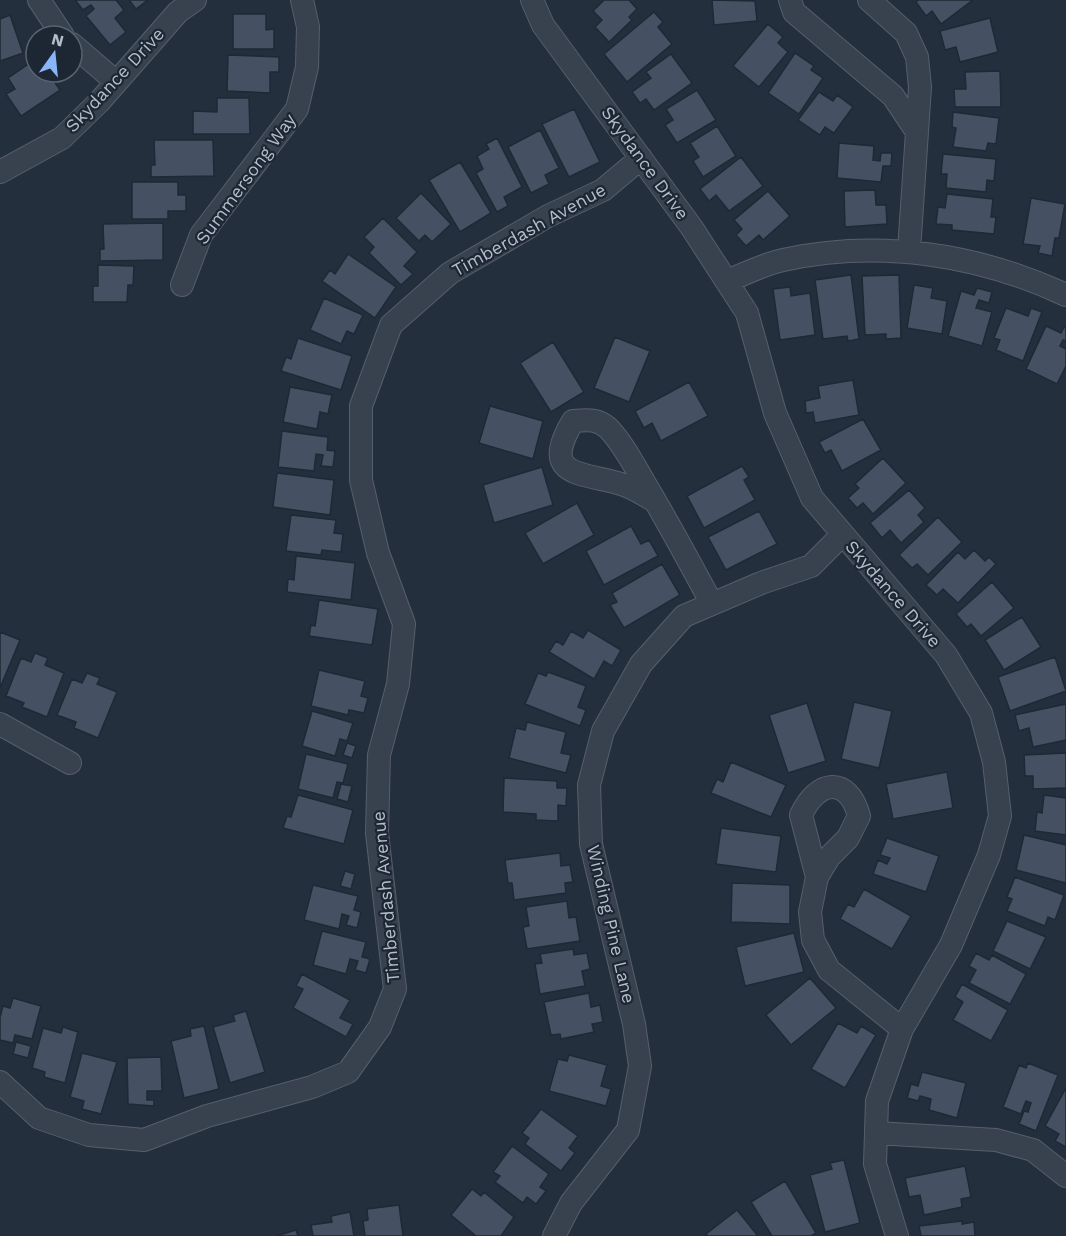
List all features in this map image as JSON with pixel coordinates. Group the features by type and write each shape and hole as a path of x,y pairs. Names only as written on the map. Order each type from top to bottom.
{"street":[{"path":"39,0 55,24"},
{"name":"Skydance Drive","path":"0,172 62,138 99,102 115,81 178,12 195,0"},
{"name":"Summersong Way","path":"182,285 201,235 297,109 307,67 308,27 302,0"},
{"name":"Skydance Drive","path":"532,0 543,25 641,158 747,312 775,413 812,498 946,655 981,713 994,762 1000,816 987,863 951,945 902,1029 877,1101 875,1164 897,1236"},
{"path":"790,0 794,12 893,96 917,132"},
{"path":"869,0 906,33 917,57 920,87 909,251"},
{"path":"84,54 115,81"},
{"name":"Timberdash Avenue","path":"0,1082 39,1118 89,1135 144,1140 207,1116 312,1087 348,1072 380,1027 395,989 377,833 379,755 398,684 404,624 378,553 361,480 361,406 391,325 443,279 548,216 603,190 641,158"},
{"path":"727,281 782,260 856,251 909,251 937,255 1026,277 1066,295"},
{"path":"655,501 712,604"},
{"name":"Winding Pine Lane","path":"554,1236 571,1203 628,1130 640,1066 634,1024 591,844 590,785 603,731 642,664 684,616 811,566 842,535"},
{"path":"0,723 70,763"},
{"path":"817,877 810,912 813,940 829,970 902,1029"},
{"path":"876,1133 996,1140 1033,1150 1066,1176"}],"building":[{"path":"75,0 116,0 124,10 115,18 126,32 110,45 86,16 94,9 91,5 83,10"},
{"path":"129,0 148,0 136,9"},
{"path":"604,0 629,0 637,9 629,17 632,20 609,42 595,27 602,20 593,11"},
{"path":"712,0 755,1 757,21 714,25"},
{"path":"918,0 973,0 941,24 932,11 926,16 916,2"},
{"path":"654,12 663,22 658,27 672,44 627,82 604,54"},
{"path":"233,14 266,14 266,30 274,29 274,49 233,49"},
{"path":"10,15 23,53 0,61 0,19"},
{"path":"990,18 998,52 960,62 956,47 945,50 940,31"},
{"path":"768,24 783,37 778,43 788,52 759,87 733,66"},
{"path":"795,53 814,66 811,70 823,78 799,114 768,93"},
{"path":"671,54 692,83 654,110 646,99 640,103 632,92 651,78 646,72"},
{"path":"228,55 279,57 279,72 270,72 270,93 227,91"},
{"path":"24,67 24,84 56,84 60,90 21,116 6,94 15,89 8,78"},
{"path":"1000,71 1001,107 955,107 954,89 966,89 965,72"},
{"path":"697,90 716,120 677,143 665,125 673,120 666,109"},
{"path":"819,92 833,101 837,95 853,107 834,133 825,127 820,135 798,120"},
{"path":"217,98 249,98 250,134 193,134 193,111 217,112"},
{"path":"574,109 600,162 569,177 542,124"},
{"path":"953,112 999,118 996,144 988,143 986,151 953,147 956,128 952,127"},
{"path":"717,126 736,156 703,177 693,161 699,157 690,143"},
{"path":"540,130 559,168 545,175 549,184 531,193 508,147"},
{"path":"497,138 522,187 504,197 508,206 497,212 476,173 483,169 477,156 489,149 486,144"},
{"path":"154,140 213,140 214,176 151,177 151,165 155,165"},
{"path":"839,143 874,146 873,160 880,161 881,153 892,153 891,166 883,166 881,182 837,178"},
{"path":"943,154 996,159 994,181 987,180 986,192 946,188 947,174 941,174"},
{"path":"741,157 763,186 729,211 716,195 709,201 700,189"},
{"path":"460,162 491,213 460,232 429,180"},
{"path":"132,182 178,182 178,195 186,195 186,211 168,211 168,219 132,219"},
{"path":"875,190 876,205 886,205 887,224 845,227 844,191"},
{"path":"768,191 790,216 763,240 759,235 746,246 736,235 742,229 734,220"},
{"path":"421,193 451,224 432,242 425,235 419,241 396,218"},
{"path":"947,194 993,199 991,217 996,217 994,234 952,230 952,225 936,224 938,207 945,208"},
{"path":"1031,198 1065,204 1059,238 1055,238 1052,256 1038,253 1040,246 1023,244"},
{"path":"383,218 417,252 404,266 413,274 401,285 369,253 374,247 364,237"},
{"path":"163,223 163,260 100,261 100,249 104,249 103,224"},
{"path":"348,254 396,287 375,318 322,281 330,270 335,274"},
{"path":"98,265 134,266 133,285 128,285 127,302 93,302 93,286 98,286"},
{"path":"851,275 859,339 848,341 847,336 823,339 815,280"},
{"path":"899,275 901,338 886,339 886,334 865,335 862,276"},
{"path":"914,285 933,288 931,298 947,301 942,334 907,328"},
{"path":"790,287 791,296 810,293 815,335 780,340 773,289"},
{"path":"977,288 992,292 989,303 979,300 976,308 992,312 982,346 948,336 961,291 974,295"},
{"path":"324,298 363,315 354,334 347,331 341,344 310,330"},
{"path":"1006,308 1028,316 1031,308 1042,312 1023,361 996,350 1000,340 994,338"},
{"path":"1046,326 1061,333 1064,327 1066,328 1066,341 1063,340 1060,346 1066,349 1066,366 1057,384 1026,369"},
{"path":"615,337 650,351 629,402 594,388"},
{"path":"298,338 352,356 341,390 281,371 286,357 291,359"},
{"path":"553,342 584,392 551,412 520,363"},
{"path":"853,380 859,415 815,423 813,412 806,413 805,401 820,398 818,386"},
{"path":"689,382 708,416 661,441 652,423 644,428 635,411"},
{"path":"290,387 332,395 328,414 320,412 317,429 283,422"},
{"path":"490,406 543,421 533,459 479,443"},
{"path":"863,419 881,450 842,471 831,450 825,453 819,442"},
{"path":"282,431 328,437 327,450 335,451 333,467 321,466 323,455 316,454 314,471 278,467"},
{"path":"883,458 906,483 873,514 863,503 857,508 848,498 859,488 855,484"},
{"path":"742,466 749,477 744,480 755,500 704,528 687,496"},
{"path":"542,467 553,505 494,523 483,485"},
{"path":"277,473 334,480 330,515 273,507"},
{"path":"909,490 925,508 918,515 924,522 901,543 890,530 882,538 870,523"},
{"path":"577,503 594,535 543,564 525,533"},
{"path":"759,511 777,544 726,570 708,537"},
{"path":"291,515 336,520 334,533 343,534 341,552 322,550 321,555 286,551"},
{"path":"938,517 962,542 928,575 917,564 912,568 899,555"},
{"path":"631,526 641,544 649,540 658,556 604,585 586,551"},
{"path":"974,550 985,561 989,557 996,564 958,603 943,589 937,595 926,585 958,552 965,559"},
{"path":"296,556 355,563 351,600 287,592 288,579 294,580"},
{"path":"662,564 680,595 624,628 610,605 617,602 612,593"},
{"path":"992,582 1014,608 981,636 971,624 967,627 956,614"},
{"path":"319,600 378,609 372,645 309,636 311,625 315,626"},
{"path":"1022,617 1041,647 1004,670 985,640"},
{"path":"588,630 621,650 612,666 604,661 594,679 549,652 556,641 563,645 571,631 583,638"},
{"path":"0,632 20,640 0,688"},
{"path":"35,653 48,658 45,665 64,673 47,717 22,707 24,703 6,696 21,658 31,662"},
{"path":"1055,657 1066,691 1010,711 998,677"},
{"path":"319,670 365,681 361,696 368,698 364,713 349,710 348,715 311,706"},
{"path":"548,672 586,686 578,707 586,710 580,726 525,704 538,673 546,676"},
{"path":"87,673 100,678 97,684 117,692 98,738 74,728 76,722 57,715 72,679 82,683"},
{"path":"854,702 892,711 879,768 841,759"},
{"path":"807,703 826,761 788,773 769,715"},
{"path":"1066,704 1066,740 1033,747 1029,728 1019,731 1015,715"},
{"path":"312,711 353,723 347,741 340,739 335,756 302,746"},
{"path":"527,722 566,732 561,753 571,755 566,773 509,758 516,728 525,730"},
{"path":"347,743 356,746 352,758 343,755"},
{"path":"1066,753 1066,788 1033,789 1033,776 1025,776 1024,755"},
{"path":"306,754 348,764 343,783 337,782 333,798 298,789"},
{"path":"731,762 786,785 771,817 711,793 717,779 723,782"},
{"path":"947,772 953,808 893,819 886,784"},
{"path":"504,778 557,781 557,788 567,788 566,806 558,805 558,821 536,820 536,814 503,812"},
{"path":"341,784 352,786 348,802 337,799"},
{"path":"298,795 353,810 344,844 283,828 287,816 291,817"},
{"path":"1044,795 1066,798 1066,835 1035,831 1037,812 1042,813"},
{"path":"721,828 781,836 776,872 716,864"},
{"path":"1024,835 1066,845 1066,883 1016,870"},
{"path":"887,838 939,856 926,892 873,874 878,860 887,864 890,858 880,855"},
{"path":"560,853 561,866 570,865 573,882 565,883 566,893 514,900 512,883 508,883 505,860"},
{"path":"345,871 355,874 351,889 340,886"},
{"path":"1015,877 1064,895 1055,920 1048,917 1045,926 1007,911 1012,899 1007,897"},
{"path":"732,883 790,885 790,924 731,922"},
{"path":"313,885 358,896 354,910 361,912 357,928 346,925 349,916 342,914 339,929 304,920"},
{"path":"864,889 911,916 892,949 840,919 848,904 854,907"},
{"path":"567,901 569,918 576,917 580,941 527,949 523,927 529,926 526,907"},
{"path":"1007,921 1046,937 1030,969 993,951"},
{"path":"322,931 366,942 362,957 370,959 366,973 355,970 358,961 350,959 346,974 313,965"},
{"path":"794,933 804,972 745,986 736,947"},
{"path":"573,949 574,955 587,953 590,969 582,971 585,986 540,994 535,964 542,963 540,954"},
{"path":"976,953 989,960 992,955 1026,974 1010,1004 969,983 976,970 969,966"},
{"path":"302,974 350,1000 340,1018 353,1024 346,1037 293,1008 303,989 296,986"},
{"path":"810,978 836,1008 791,1045 766,1015"},
{"path":"962,984 1008,1010 991,1041 953,1020 963,1002 955,997"},
{"path":"589,993 591,1007 600,1005 603,1022 592,1024 594,1032 561,1039 560,1034 551,1035 544,1002"},
{"path":"13,998 41,1006 32,1039 15,1035 13,1043 0,1040 0,1017 3,1006 10,1008"},
{"path":"246,1011 265,1072 230,1083 213,1027 235,1021 233,1015"},
{"path":"838,1023 857,1033 861,1026 876,1035 845,1088 811,1069"},
{"path":"204,1026 219,1089 184,1098 171,1041 191,1036 190,1029"},
{"path":"63,1027 78,1032 65,1083 44,1077 45,1072 32,1068 43,1028 61,1033"},
{"path":"16,1042 31,1046 28,1058 13,1054"},
{"path":"82,1053 117,1062 101,1114 82,1109 84,1101 70,1097"},
{"path":"569,1055 607,1065 601,1086 611,1089 606,1106 549,1091 558,1059 567,1061"},
{"path":"161,1057 162,1091 147,1091 147,1100 154,1100 154,1106 128,1104 127,1058"},
{"path":"1028,1063 1058,1075 1036,1131 1019,1124 1024,1111 1028,1112 1031,1103 1026,1101 1021,1114 1003,1107 1019,1065 1026,1068"},
{"path":"922,1072 966,1083 957,1118 929,1110 931,1099 920,1096 918,1101 907,1098 911,1084 918,1086"},
{"path":"1066,1088 1066,1147 1055,1141 1059,1134 1045,1126"},
{"path":"541,1109 578,1136 569,1148 575,1153 561,1171 525,1144 529,1138 522,1133"},
{"path":"512,1146 549,1174 540,1187 546,1191 536,1204 527,1197 523,1203 495,1182 500,1176 493,1172"},
{"path":"844,1160 860,1223 825,1232 810,1175 832,1169 830,1163"},
{"path":"965,1166 971,1197 961,1199 962,1207 924,1215 920,1195 909,1197 905,1178"},
{"path":"785,1181 816,1233 811,1236 772,1236 751,1202"},
{"path":"472,1189 481,1196 484,1192 514,1217 501,1236 476,1236 451,1215"},
{"path":"399,1205 403,1236 365,1236 363,1221 368,1220 367,1209"},
{"path":"737,1210 758,1236 708,1236 706,1234"},
{"path":"350,1212 354,1236 313,1236 311,1225 332,1222 331,1216"},
{"path":"962,1221 962,1224 974,1222 975,1236 921,1236 919,1226"},
{"path":"296,1230 298,1236 276,1236"}]}
